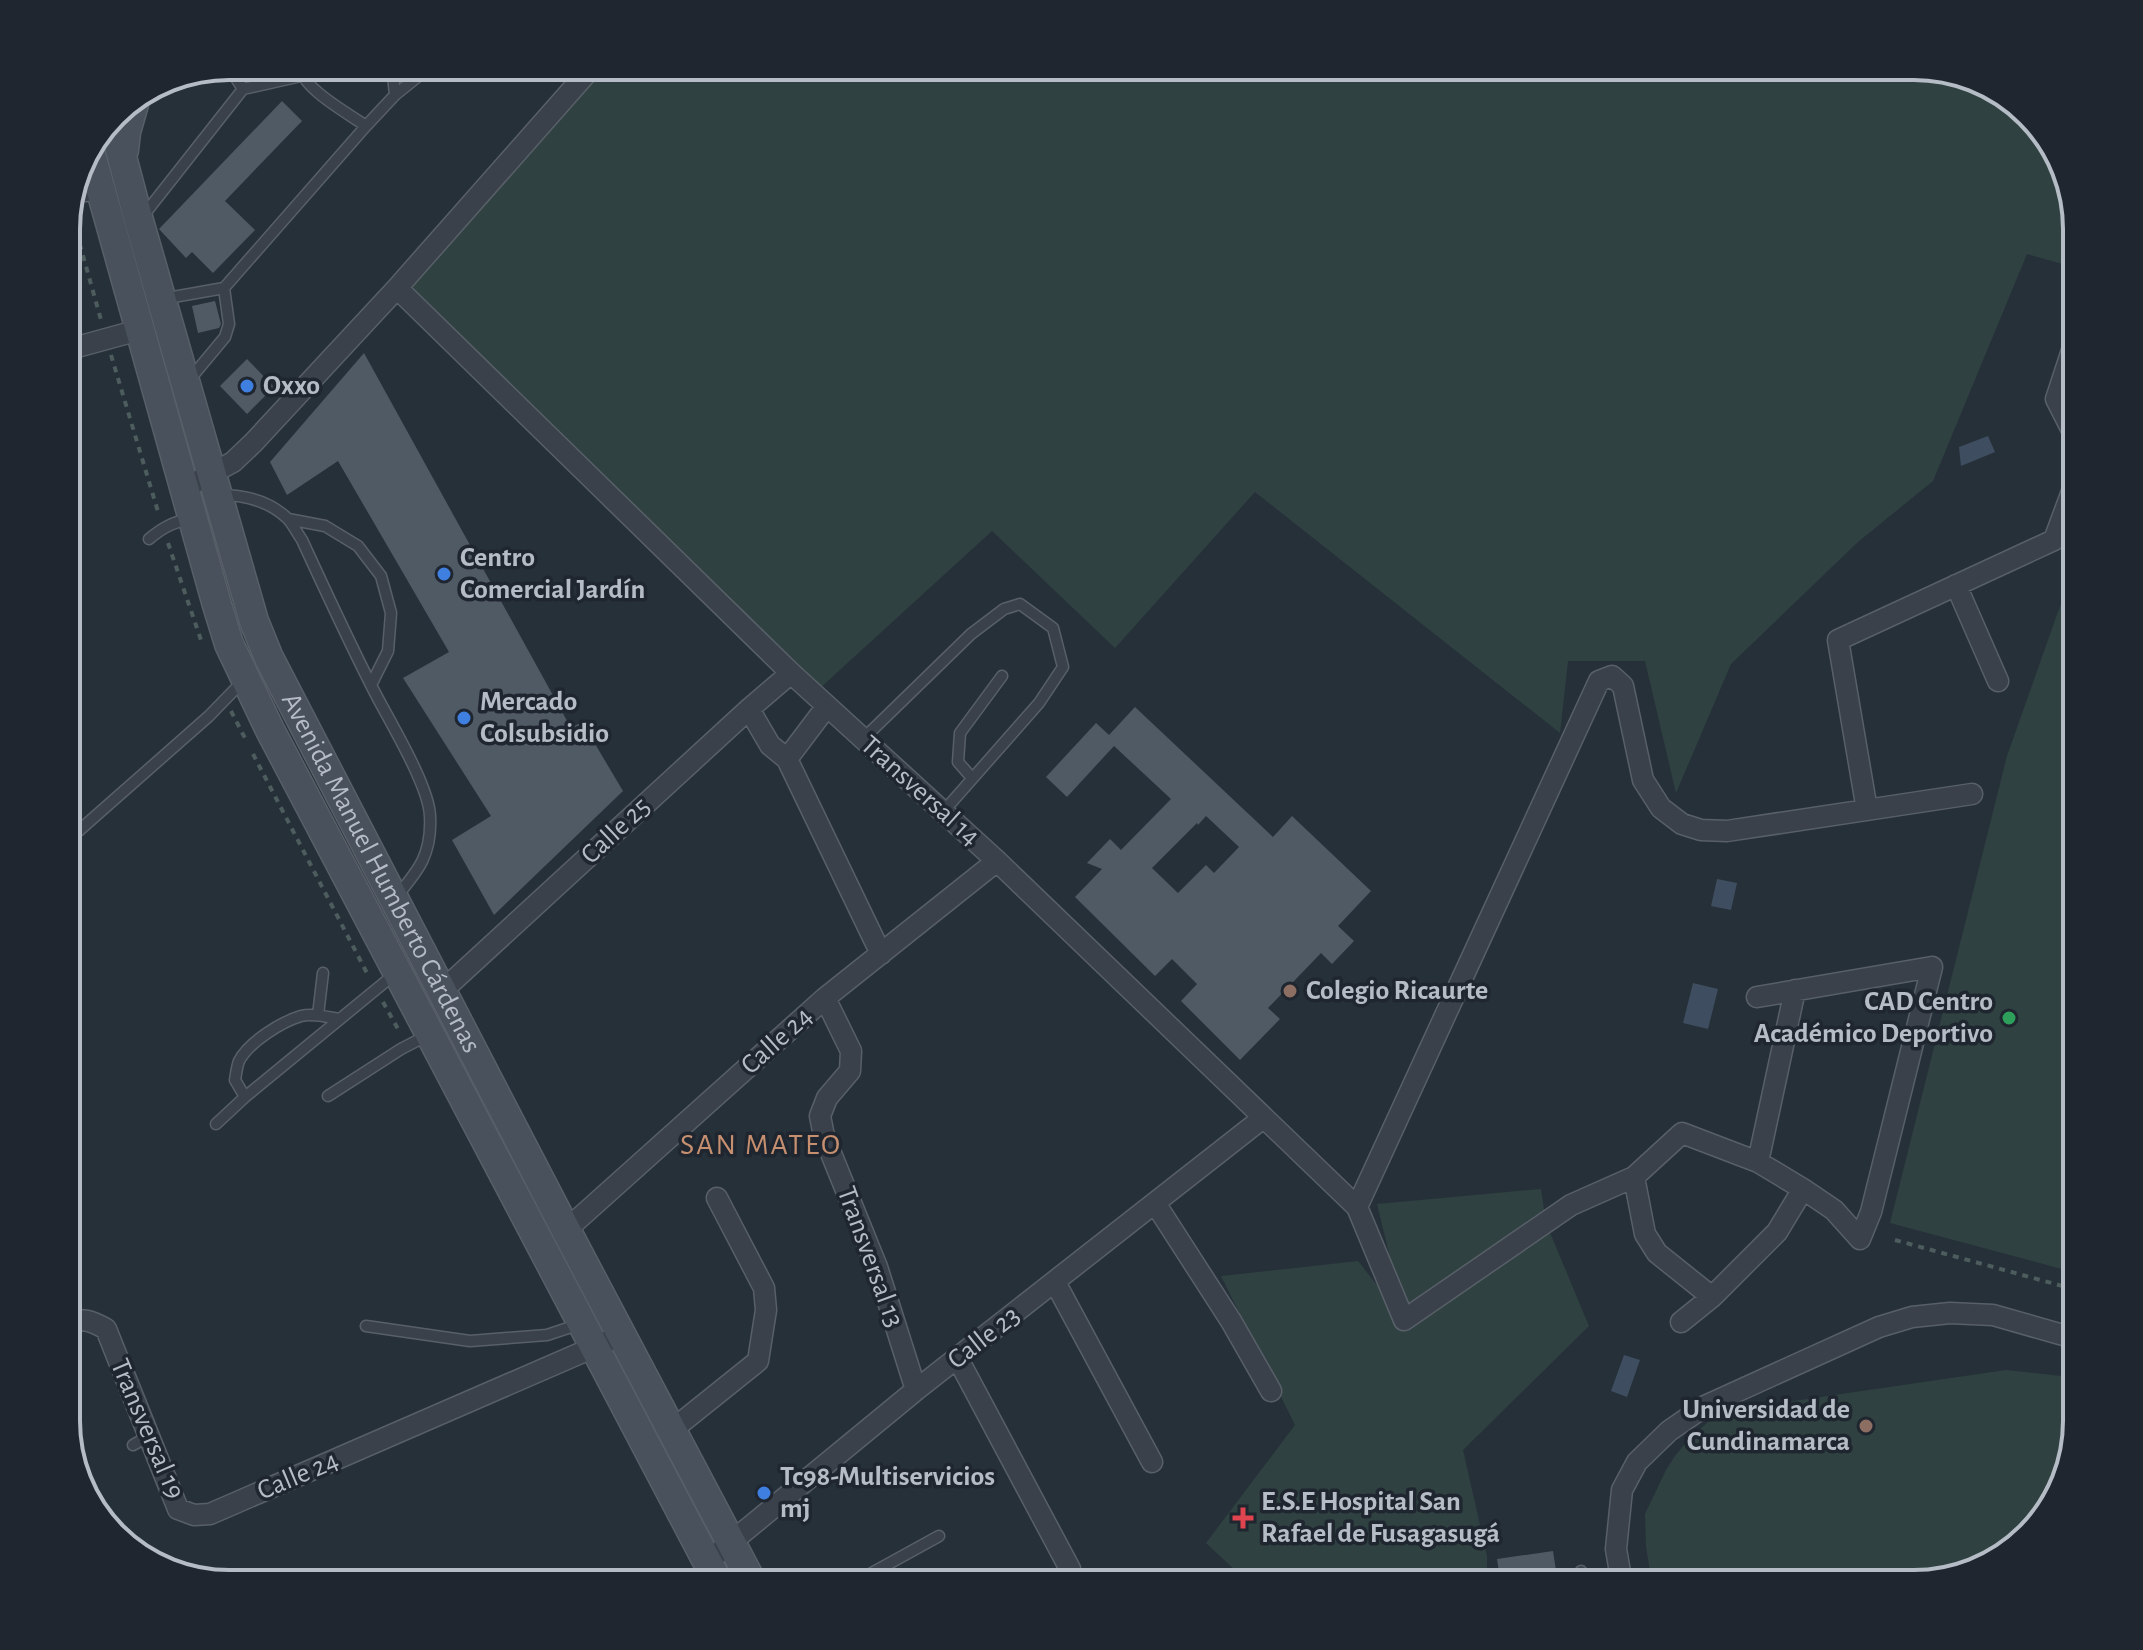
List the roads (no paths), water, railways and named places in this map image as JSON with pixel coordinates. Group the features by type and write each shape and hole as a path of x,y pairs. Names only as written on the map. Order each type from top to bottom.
{"main road":[{"path":"122,159 130,119"},
{"name":"Avenida Manuel Humberto Cárdenas","path":"115,133 254,621 269,658 745,1570"},
{"name":"Avenida Manuel Humberto Cárdenas","path":"94,166 229,644 397,972 711,1570"}],"street":[{"path":"183,489 215,485 397,288 581,80"},
{"name":"Transversal 14","path":"397,288 791,673 997,861 1357,1207 1404,1320 1571,1205 1634,1177"},
{"path":"80,346 139,330"},
{"path":"2063,378 2056,399 2063,413"},
{"path":"1867,810 1838,640 2054,540 2063,516"},
{"path":"1956,585 1998,681"},
{"name":"Calle 25","path":"442,991 791,673"},
{"path":"1357,1207 1599,681 1612,676 1623,686 1643,780 1661,808 1682,824 1701,830 1727,831 1972,794"},
{"path":"787,759 827,706"},
{"path":"749,709 770,745 787,759 881,954"},
{"name":"Calle 24","path":"566,1230 825,998 997,861"},
{"path":"1712,1297 1657,1253 1645,1234 1634,1177 1682,1133 1758,1162 1834,1210 1860,1239 1871,1212 1932,967 1757,997"},
{"path":"1758,1162 1795,990"},
{"name":"Transversal 13","path":"825,998 851,1051 850,1071 827,1098 820,1116 824,1136 877,1267 916,1390"},
{"name":"Calle 23","path":"715,1570 731,1543 916,1390 1263,1118"},
{"path":"1681,1322 1712,1297 1777,1232 1803,1189"},
{"path":"672,1430 758,1361 761,1349 766,1310 764,1288 717,1198"},
{"path":"1155,1203 1231,1321 1271,1391"},
{"path":"1055,1282 1152,1462"},
{"path":"1620,1570 1616,1549 1622,1490 1637,1462 1669,1431 1705,1406 1879,1327 1912,1317 1950,1313 1993,1315 2063,1335"},
{"name":"Transversal 19","path":"80,1319 91,1320 106,1329 141,1441 178,1509 194,1515"},
{"name":"Calle 24","path":"194,1515 210,1514 588,1335 622,1335"},
{"path":"958,1359 1070,1569"}],"lane":[{"path":"237,80 243,89"},
{"path":"139,221 243,89 272,80"},
{"path":"308,80 322,96 366,126"},
{"path":"393,80 395,95"},
{"path":"162,299 224,288 366,126 414,80"},
{"path":"84,196 101,195"},
{"path":"186,384 228,330 224,288"},
{"path":"215,485 267,505 288,519 302,540 420,781 430,813 429,845 419,871 394,899"},
{"path":"149,539 163,527 192,518"},
{"path":"288,519 325,526 336,532 358,546 381,576 391,613 388,651 371,685"},
{"path":"863,739 971,634 1004,609 1020,604 1053,628 1063,667 1039,703 943,812"},
{"path":"972,778 958,762 960,733 1002,676"},
{"path":"80,830 209,716 245,679"},
{"path":"216,1124 397,972"},
{"path":"318,1015 323,973"},
{"path":"245,1097 235,1080 239,1062 255,1042 277,1026 302,1015 339,1019"},
{"path":"328,1096 401,1049 430,1035"},
{"path":"366,1326 470,1341 588,1335"},
{"path":"877,1570 939,1536"}],"water":[{"path":"1988,436 1995,452 1961,466 1959,447"},
{"path":"1717,879 1737,883 1731,910 1711,906"},
{"path":"1693,983 1718,989 1708,1029 1683,1023"},
{"path":"1624,1355 1640,1360 1627,1397 1611,1391"}],"place":[{"name":"Oxxo","path":"247,386"},
{"name":"Centro Comercial Jardín","path":"444,574"},
{"name":"Mercado Colsubsidio","path":"464,718"},
{"name":"Colegio Ricaurte","path":"1290,991"},
{"name":"CAD Centro Académico Deportivo","path":"2009,1018"},
{"name":"Universidad de Cundinamarca","path":"1866,1426"},
{"name":"Tc98-Multiservicios mj","path":"764,1493"},
{"name":"E.S.E Hospital San Rafael de Fusagasugá","path":"1243,1518"}],"district":[{"name":"SAN MATEO","path":"761,1145"}]}
